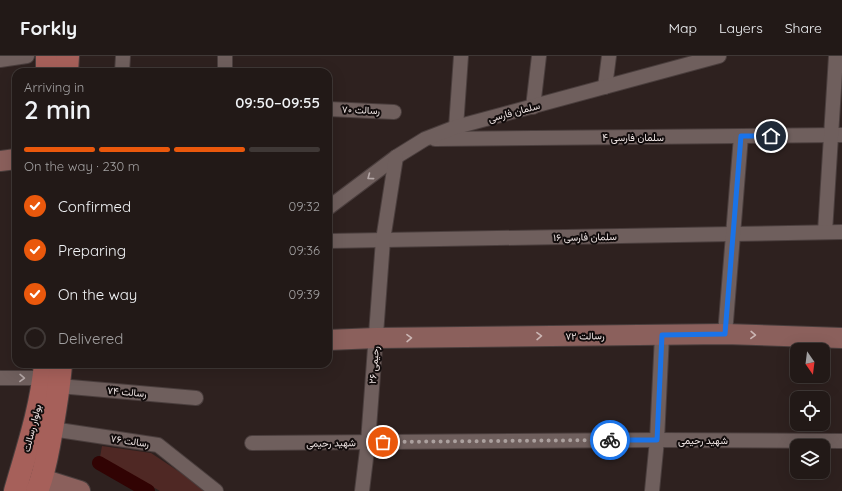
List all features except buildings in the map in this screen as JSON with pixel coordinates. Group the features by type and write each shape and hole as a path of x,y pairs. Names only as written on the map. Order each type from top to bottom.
{"main road":[{"path":"47,56 47,68"},
{"path":"67,68 68,56"},
{"name":"بولوار رسالت","path":"18,481 49,376 57,368"},
{"name":"بولوار رسالت","path":"40,487 52,429 49,376"}],"street":[{"path":"0,60 27,56"},
{"path":"122,68 123,56"},
{"path":"224,68 225,56"},
{"path":"456,127 461,56"},
{"path":"533,107 539,56"},
{"path":"605,87 609,56"},
{"name":"سلمان فارسی","path":"332,205 396,157 425,139 456,127 605,87 687,60 719,56"},
{"path":"825,232 836,135 836,56"},
{"name":"رسالت ۷۰","path":"332,109 394,112"},
{"name":"سلمان فارسی ۴","path":"425,139 836,135"},
{"path":"725,334 741,136"},
{"name":"رحیمی ۲۶","path":"362,491 368,442 383,240 396,157"},
{"path":"0,161 12,160"},
{"name":"سلمان فارسی ۱۶","path":"332,240 842,232"},
{"name":"رسالت ۷۲","path":"332,340 725,334 842,338"},
{"path":"652,491 657,440 662,335"},
{"name":"رسالت ۷۴","path":"0,378 49,376 196,398"},
{"name":"رسالت ۷۶","path":"52,429 158,445 216,491"},
{"name":"شهید رحیمی","path":"252,443 657,440 842,441"},
{"path":"10,491 18,481"},
{"path":"40,487 80,491"}],"shaded area":[{"path":"102,446 151,453 208,491 160,491 100,457"}],"waterway":[{"path":"99,463 148,491"}],"way so far":[{"path":"383,442 610,440"}],"route":[{"path":"610,440 657,440 662,335 725,334 741,136 771,136"}]}
